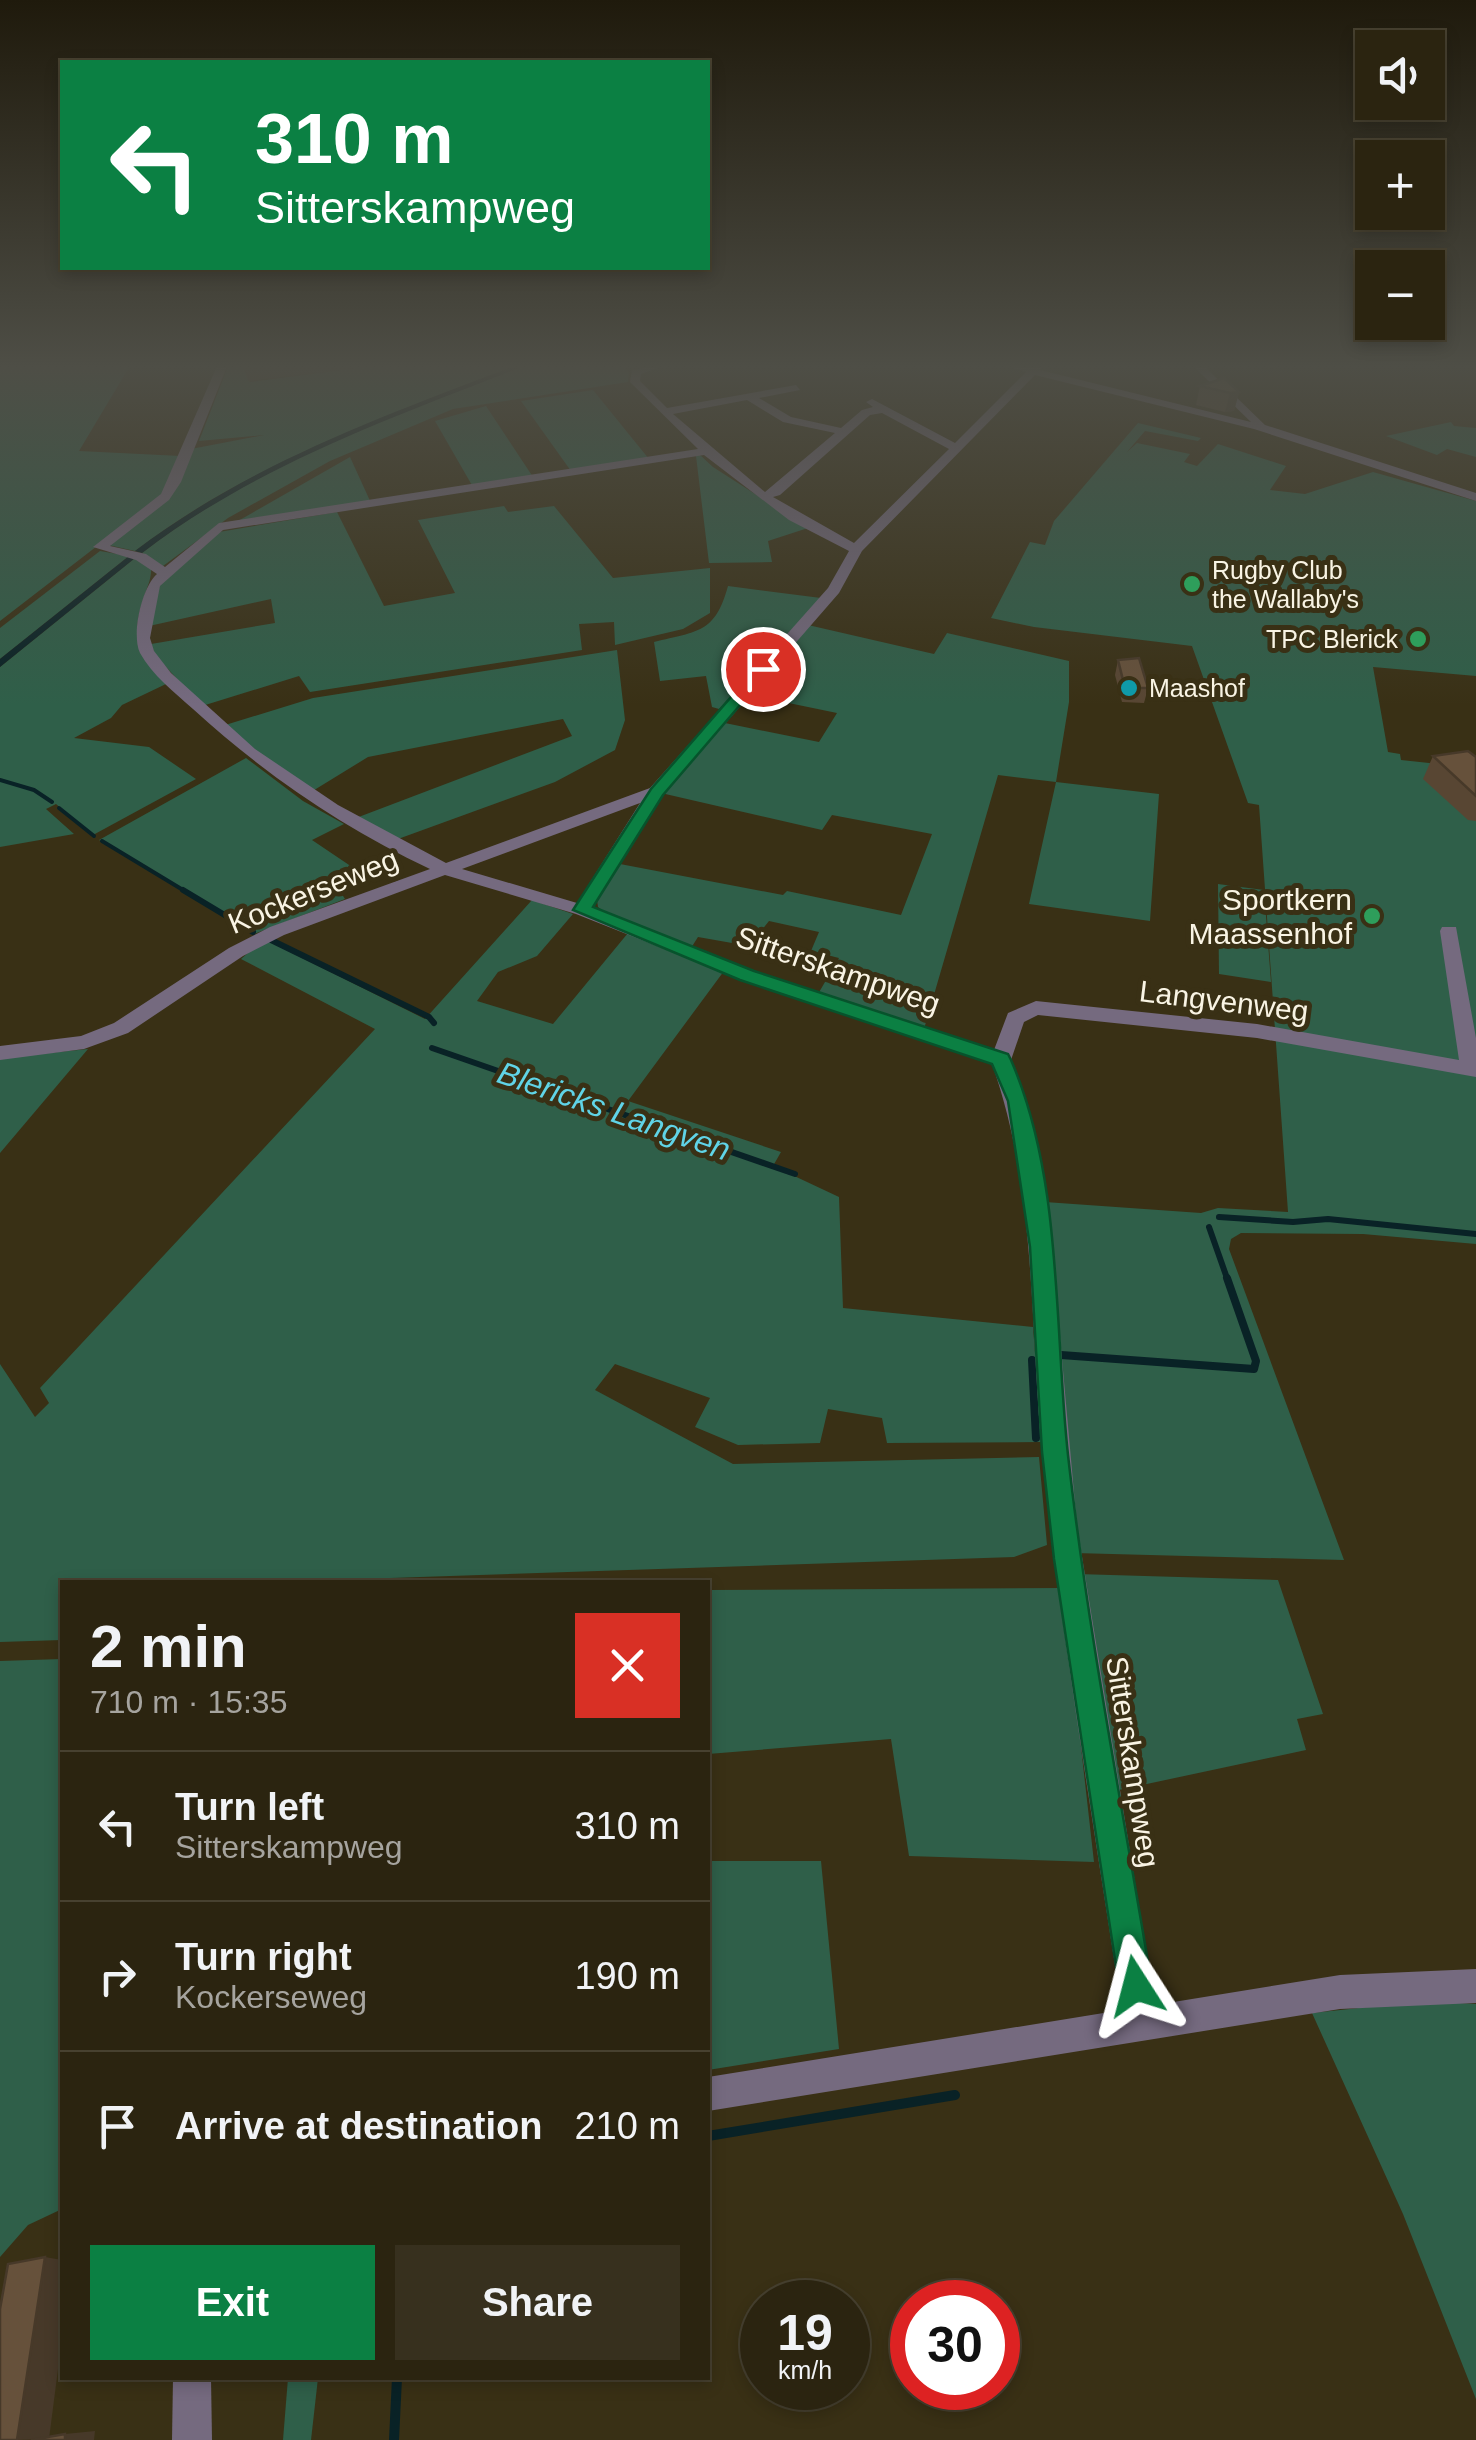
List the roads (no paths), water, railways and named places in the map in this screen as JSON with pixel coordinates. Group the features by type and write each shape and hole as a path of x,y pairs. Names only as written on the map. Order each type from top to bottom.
{"street":[{"path":"178,478 165,497 100,547 141,557 163,572 219,527 535,478"},
{"path":"739,478 856,549"},
{"path":"765,496 792,478"},
{"name":"Kockerseweg","path":"582,910 656,792 834,590 856,549 926,478"},
{"path":"1416,478 1476,497"},
{"name":"Sitterskampweg","path":"163,572 147,600 143,638 147,652 166,676 250,752 332,808 449,871 582,910 747,976 1000,1060 1018,1101 1041,1247 1055,1452 1070,1570 1141,2023"},
{"name":"Kockerseweg","path":"0,1053 45,1050 121,1028 236,952 277,931 656,792"},
{"name":"Langvenweg","path":"1000,1060 1015,1018 1036,1008 1256,1031 1474,1070 1449,931"},
{"path":"710,2094 1340,1992 1476,1986"},
{"path":"192,2380 192,2440"}],"water":[{"path":"252,478 261,478 142,553 135,551 179,520"},
{"path":"129,556 135,558 0,667 0,659"}],"waterway":[{"name":"Blericks Langven","path":"0,780 34,790 52,802"},
{"name":"Blericks Langven","path":"59,808 94,836"},
{"name":"Blericks Langven","path":"102,841 188,893"},
{"name":"Blericks Langven","path":"183,890 188,893"},
{"name":"Blericks Langven","path":"188,893 253,932"},
{"name":"Blericks Langven","path":"271,940 429,1017 434,1023"},
{"name":"Blericks Langven","path":"432,1048 795,1174"},
{"name":"Blericks Langven","path":"1219,1217 1293,1222 1328,1219 1476,1234"},
{"name":"Blericks Langven","path":"1209,1227 1228,1281"},
{"name":"Blericks Langven","path":"1061,1355 1254,1369 1256,1361 1227,1278"},
{"path":"1032,1360 1036,1438"},
{"path":"710,2136 955,2095"},
{"path":"394,2440 397,2380"}],"place":[{"name":"Rugby Club the Wallaby's","path":"1192,584"},
{"name":"TPC Blerick","path":"1418,639"},
{"name":"Maashof","path":"1129,688"},
{"name":"Sportkern Maassenhof","path":"1372,916"}]}
